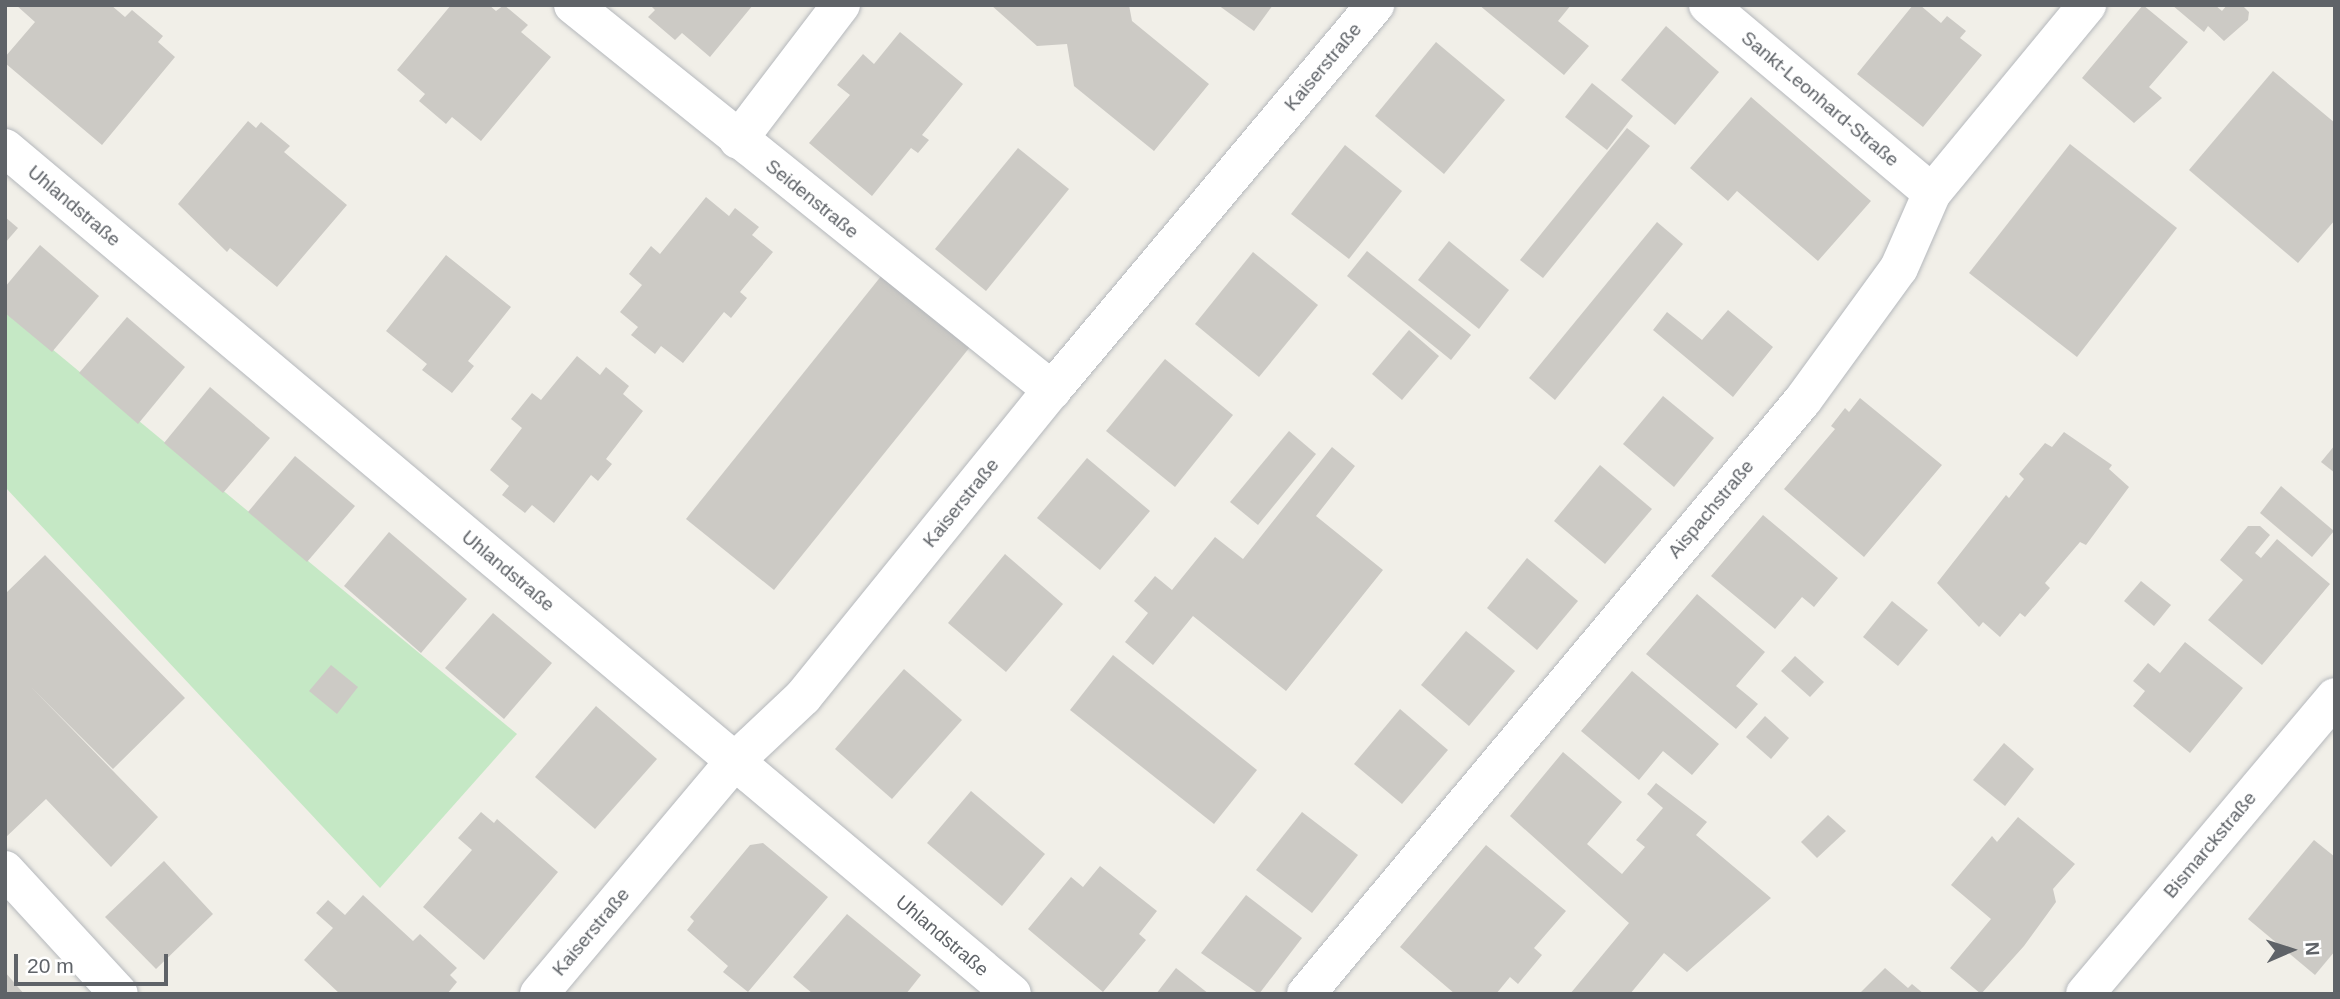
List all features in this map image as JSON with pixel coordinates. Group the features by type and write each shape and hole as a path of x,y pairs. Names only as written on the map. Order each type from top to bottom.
{"street":[{"name":"Seidenstraße","path":"573,5 1052,390"},
{"path":"738,140 841,5"},
{"name":"Kaiserstraße","path":"539,994 734,762 803,697 1052,390 1375,5"},
{"name":"Sankt-Leonhard-Straße","path":"1708,5 1931,193"},
{"name":"Aispachstraße","path":"1306,994 1803,400 1899,268 1931,193 2087,5"},
{"name":"Uhlandstraße","path":"5,148 1012,994"},
{"name":"Bismarckstraße","path":"2085,994 2335,697"},
{"path":"5,870 119,994"}],"green space":[{"path":"5,310 517,734 380,888 5,487"}],"building":[{"path":"16,5 111,5 125,17 132,10 163,36 158,42 175,57 102,145 5,63 5,57 35,22"},
{"path":"451,5 489,5 496,11 504,5 528,25 521,32 551,57 481,141 452,117 446,124 419,101 425,94 397,70"},
{"path":"650,5 753,5 710,57 682,33 675,40 648,17 655,10"},
{"path":"991,5 1129,5 1132,21 1209,84 1154,151 1074,86 1067,44 1037,46"},
{"path":"1218,5 1273,5 1254,31"},
{"path":"1479,5 1571,5 1558,21 1589,46 1564,75"},
{"path":"1913,5 1920,5 1941,23 1947,16 1966,31 1960,38 1982,55 1923,127 1857,74"},
{"path":"2143,5 2188,42 2149,87 2162,98 2134,123 2082,78"},
{"path":"2172,5 2215,5 2222,11 2227,5 2242,5 2249,12 2248,20 2224,41 2208,26 2204,32"},
{"path":"1666,26 1719,72 1675,125 1621,80"},
{"path":"900,32 963,84 922,135 929,140 918,153 911,148 872,196 809,143 850,95 837,85 863,54 874,64"},
{"path":"1436,42 1505,100 1444,174 1375,116"},
{"path":"2273,71 2335,123 2335,220 2298,263 2189,170"},
{"path":"1592,83 1633,116 1607,150 1565,117"},
{"path":"1751,97 1871,201 1818,261 1737,191 1728,201 1690,168"},
{"path":"248,121 256,128 261,122 290,146 284,152 347,205 277,287 230,248 227,252 178,204"},
{"path":"1627,128 1650,146 1543,278 1520,260"},
{"path":"2070,144 2177,228 2077,357 1969,273"},
{"path":"1345,145 1402,191 1349,259 1291,214"},
{"path":"1018,148 1069,189 986,291 935,249"},
{"path":"706,197 729,216 735,208 759,227 752,235 773,252 740,292 747,298 731,318 724,312 683,363 661,346 655,354 631,335 638,327 620,312 642,285 629,274 651,246 660,254"},
{"path":"5,217 18,228 5,243"},
{"path":"1657,222 1683,244 1555,400 1529,378"},
{"path":"1449,241 1509,290 1479,329 1418,280"},
{"path":"40,245 99,296 52,352 5,313 5,287"},
{"path":"1367,251 1471,335 1451,360 1347,276"},
{"path":"1253,252 1318,305 1259,377 1195,324"},
{"path":"446,255 511,307 468,361 474,366 452,393 422,370 427,364 386,331"},
{"path":"886,270 974,342 774,590 686,519"},
{"path":"1728,310 1773,347 1733,397 1653,330 1667,312 1702,340"},
{"path":"127,317 185,367 138,424 79,373"},
{"path":"1409,330 1439,356 1402,400 1372,374"},
{"path":"577,356 600,375 606,367 629,386 623,394 643,411 606,459 612,464 598,481 591,475 554,523 532,505 525,513 502,495 509,486 490,470 522,428 511,419 532,393 541,400"},
{"path":"1165,359 1233,415 1175,487 1106,431"},
{"path":"210,387 270,438 223,493 164,443"},
{"path":"1663,396 1714,438 1674,487 1623,444"},
{"path":"1860,398 1942,465 1864,557 1784,489 1835,429 1831,426 1845,408 1849,412"},
{"path":"1289,431 1316,454 1258,525 1230,502"},
{"path":"2064,432 2112,465 2109,469 2129,487 2086,545 2080,542 2045,583 2050,588 2025,617 2020,613 2000,637 1983,622 1979,627 1937,583 2006,495 2009,498 2024,479 2019,474 2045,443 2052,447"},
{"path":"2335,445 2335,473 2321,462"},
{"path":"1332,447 1355,466 1316,516 1383,570 1286,691 1193,616 1153,665 1125,642 1148,613 1134,601 1155,576 1172,590 1215,537 1243,559"},
{"path":"295,456 355,506 307,562 248,512"},
{"path":"1087,458 1150,511 1100,570 1037,518"},
{"path":"1600,465 1652,509 1605,564 1554,521"},
{"path":"2281,486 2334,531 2312,557 2260,513"},
{"path":"1763,515 1838,578 1814,607 1802,597 1775,629 1711,576"},
{"path":"2248,526 2260,526 2270,535 2255,553 2261,558 2277,539 2330,584 2262,665 2208,620 2243,580 2220,560"},
{"path":"389,532 467,599 421,653 344,586"},
{"path":"1005,554 1063,604 1006,672 948,623"},
{"path":"45,555 185,698 113,769 31,687 158,817 111,867 46,799 5,838 5,594"},
{"path":"1527,558 1578,601 1537,650 1487,608"},
{"path":"2141,581 2171,605 2154,626 2124,601"},
{"path":"1697,594 1765,652 1736,686 1758,704 1736,729 1646,654"},
{"path":"1892,601 1928,630 1898,666 1863,637"},
{"path":"493,613 552,663 504,719 445,668"},
{"path":"1466,631 1515,671 1469,726 1421,685"},
{"path":"2185,642 2243,688 2190,753 2133,706 2145,691 2133,681 2148,663 2160,673"},
{"path":"1113,655 1257,770 1214,824 1070,710"},
{"path":"1795,656 1824,682 1810,697 1781,671"},
{"path":"331,665 358,687 337,714 309,691"},
{"path":"904,669 962,720 892,799 835,749"},
{"path":"1632,671 1719,744 1692,775 1663,751 1639,780 1581,731"},
{"path":"596,706 657,759 595,829 535,777"},
{"path":"1400,709 1448,750 1402,804 1354,764"},
{"path":"1765,716 1789,738 1771,759 1746,737"},
{"path":"2004,743 2034,769 2005,806 1973,780"},
{"path":"1563,752 1622,802 1587,844 1622,874 1645,847 1636,840 1663,808 1647,794 1656,783 1707,822 1696,835 1771,898 1687,972 1664,953 1630,994 1570,994 1629,923 1510,816"},
{"path":"971,791 1045,854 1002,906 927,843"},
{"path":"481,812 494,823 497,819 558,872 484,960 423,907 472,850 458,838"},
{"path":"1302,812 1358,855 1312,913 1256,870"},
{"path":"1828,815 1846,831 1817,858 1801,842"},
{"path":"2018,817 2075,864 2053,889 2056,902 2024,946 1981,994 1950,968 1991,919 1951,885 1992,836 1997,842"},
{"path":"2314,840 2335,857 2335,951 2315,975 2248,919"},
{"path":"763,843 828,897 748,992 723,972 728,966 687,930 694,921 690,917 750,845"},
{"path":"1486,845 1566,911 1534,948 1542,955 1518,984 1510,977 1496,994 1455,994 1400,947"},
{"path":"164,861 213,914 156,969 105,917"},
{"path":"1100,866 1157,911 1139,934 1146,940 1103,992 1028,929 1071,877 1083,887"},
{"path":"363,895 413,941 420,934 457,968 450,975 457,982 447,994 340,994 304,960 333,928 316,913 328,900 345,915"},
{"path":"1246,895 1302,938 1259,994 1201,953"},
{"path":"847,914 921,975 906,994 813,994 793,977"},
{"path":"1176,968 1209,994 1156,994"},
{"path":"1885,968 1908,988 1912,984 1924,994 1859,994"},
{"path":"5,972 24,994 5,994"}]}
